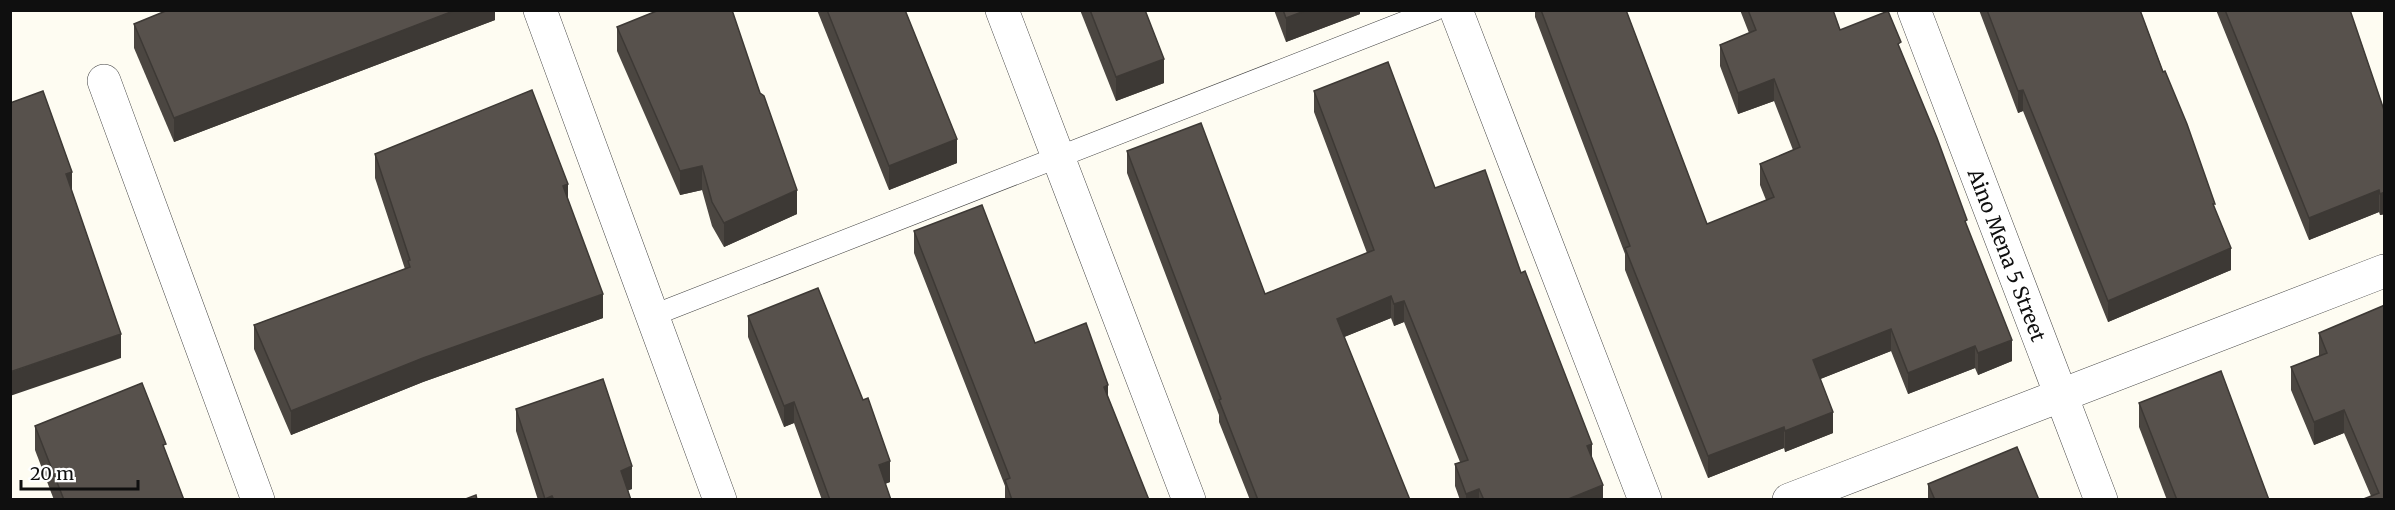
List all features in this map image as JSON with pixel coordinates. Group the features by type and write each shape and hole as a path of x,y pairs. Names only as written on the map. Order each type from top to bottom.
{"street":[{"path":"540,10 654,315 720,500"},
{"path":"1002,10 1189,500"},
{"path":"1456,10 1645,500"},
{"name":"Aino Mena 5 Street","path":"1914,10 2101,500"},
{"path":"104,81 258,500"},
{"path":"1789,500 2385,271"}],"lane":[{"path":"654,315 1435,10"}],"building":[{"path":"168,10 456,10 174,118 134,24"},
{"path":"659,10 732,10 760,93 764,96 797,190 724,223 712,202 702,166 680,171 617,27"},
{"path":"827,10 905,10 957,139 889,166"},
{"path":"1090,10 1145,10 1164,59 1116,77"},
{"path":"1283,10 1307,10 1286,18"},
{"path":"1541,10 1626,10 1707,224 1774,197 1760,164 1800,147 1774,79 1738,93 1720,45 1756,30 1748,10 1833,10 1840,30 1888,11 1901,42 1898,44 1937,138 1967,220 1965,221 2012,340 1978,353 1975,346 1908,373 1891,329 1813,360 1833,412 1785,431 1784,427 1708,456 1625,248 1630,246"},
{"path":"1987,10 2140,10 2163,72 2165,71 2187,124 2215,204 2213,204 2231,248 2108,301 2023,90 2018,91"},
{"path":"2225,10 2350,10 2385,113 2385,192 2380,194 2379,190 2309,218"},
{"path":"1388,62 1435,188 1485,170 1521,273 1525,271 1592,444 1587,446 1603,485 1566,500 1484,500 1479,489 1466,494 1455,464 1468,460 1404,301 1394,304 1391,296 1337,319 1410,500 1258,500 1127,151 1201,123 1265,294 1374,250 1314,91"},
{"path":"532,90 568,184 563,186 603,294 423,358 291,411 254,325 410,267 408,261 410,260 375,154"},
{"path":"43,91 72,172 66,174 121,334 10,372 10,103"},
{"path":"982,205 1035,343 1086,323 1108,385 1104,387 1149,500 1012,500 1005,480 1010,478 914,231"},
{"path":"818,288 863,400 868,398 890,461 879,465 891,500 830,500 794,402 784,406 748,316"},
{"path":"2385,305 2385,500 2361,500 2379,493 2344,410 2314,422 2291,367 2327,353 2319,333"},
{"path":"2221,371 2269,500 2177,500 2139,403"},
{"path":"603,379 632,466 621,471 631,500 554,500 552,496 545,499 516,409"},
{"path":"142,383 166,444 163,445 184,500 64,500 35,426"},
{"path":"2017,447 2039,500 1935,500 1928,484"},
{"path":"476,495 477,500 463,500"}]}
